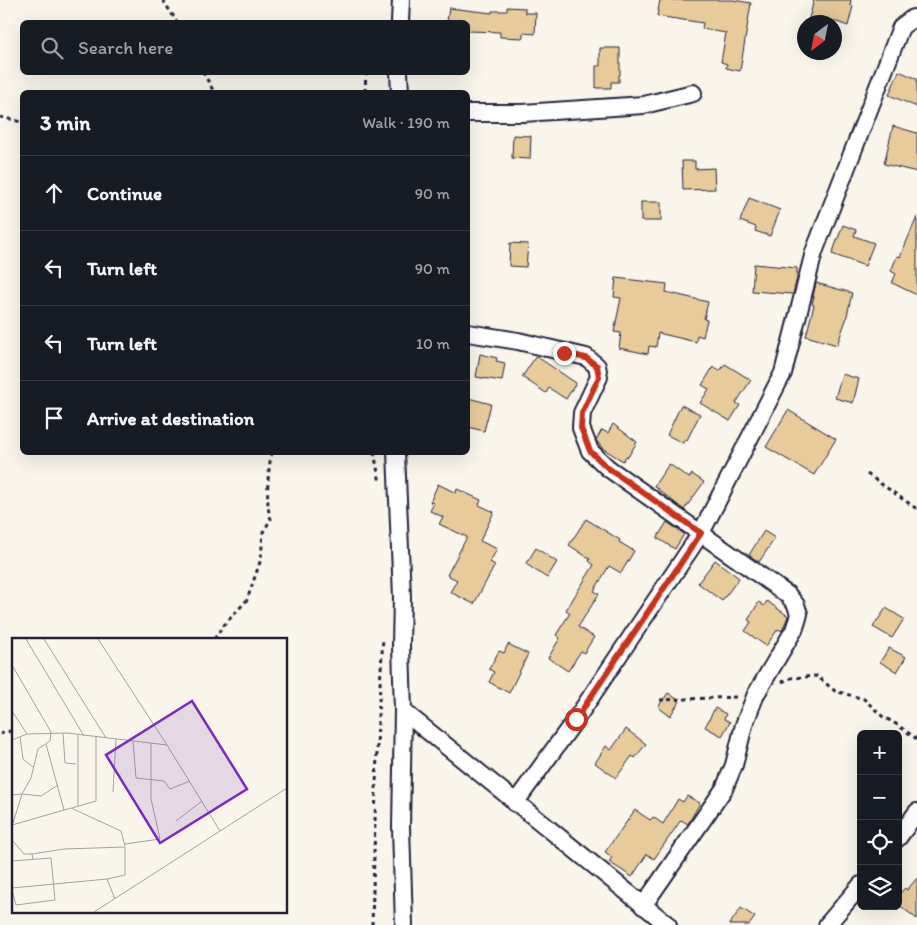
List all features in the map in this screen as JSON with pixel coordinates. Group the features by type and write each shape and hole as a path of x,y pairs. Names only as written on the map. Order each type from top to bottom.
{"street":[{"path":"400,20 401,0"},
{"path":"515,803 576,719 701,533 783,373 817,243 901,27 913,18 917,20"},
{"path":"399,75 400,90"},
{"path":"470,113 644,105 693,93"},
{"path":"470,333 518,341 586,358 597,366 599,377 582,413 581,428 590,451 608,468 788,595 796,605 799,614 794,630 756,694 744,725 734,765 724,789 643,906"},
{"path":"396,455 402,597 401,827 404,925"},
{"path":"403,711 668,925"},
{"path":"902,833 917,812"},
{"path":"827,925 857,890"}],"path":[{"path":"163,0 176,20"},
{"path":"205,75 213,90"},
{"path":"365,90 366,75"},
{"path":"0,117 20,122"},
{"path":"215,638 246,600 261,559 263,532 270,519 268,513 268,483 271,455"},
{"path":"375,455 380,487"},
{"path":"867,474 917,509"},
{"path":"372,925 378,717 384,633"},
{"path":"660,700 738,697 756,694 791,678 817,676 835,691 864,699 882,716 917,739"}],"building":[{"path":"660,0 733,0 751,3 740,71 726,68 727,64 721,62 726,33 702,29 703,23 657,16"},
{"path":"814,0 851,0 850,5 853,6 848,26 842,24 842,15 810,15"},
{"path":"507,7 525,8 525,13 536,13 535,34 523,33 523,38 500,37 500,32 470,31 470,20 447,20 449,8 492,13 492,11 507,11"},
{"path":"600,48 620,48 619,82 611,82 611,88 596,88 596,66 600,66"},
{"path":"899,71 917,79 917,107 889,95"},
{"path":"893,126 917,133 917,172 884,164"},
{"path":"513,135 531,136 530,159 512,158"},
{"path":"682,161 695,161 695,169 714,168 715,189 683,190"},
{"path":"749,198 780,210 770,236 755,231 756,227 740,221"},
{"path":"641,202 661,202 661,221 641,221"},
{"path":"917,217 917,295 892,283 896,274 891,271 897,256 900,257"},
{"path":"843,225 856,230 854,236 874,243 865,266 832,254"},
{"path":"510,243 528,244 526,267 509,266"},
{"path":"754,264 797,268 797,278 793,294 752,291"},
{"path":"616,278 667,284 666,292 708,302 704,319 707,320 703,337 697,335 696,342 658,333 656,347 649,346 648,354 619,348 621,333 614,332 621,298 614,297"},
{"path":"816,283 852,293 846,320 837,345 806,336 814,305 812,304"},
{"path":"480,354 497,358 496,361 505,363 502,381 476,377"},
{"path":"536,356 576,383 566,399 549,388 546,393 522,377"},
{"path":"725,364 751,380 736,403 740,405 730,421 700,403 709,389 702,385 713,367 720,371"},
{"path":"842,374 859,379 853,403 835,398"},
{"path":"470,399 491,404 484,431 470,428"},
{"path":"681,405 700,414 687,440 685,439 683,443 667,435"},
{"path":"788,410 836,439 814,475 766,447"},
{"path":"613,424 637,442 628,457 626,456 623,461 602,448 596,440 602,430 608,433"},
{"path":"669,464 689,478 692,474 704,482 684,510 654,486"},
{"path":"438,484 456,493 457,489 481,500 479,505 494,512 480,541 497,549 490,562 495,565 474,604 450,592 457,580 447,575 467,537 439,524 443,517 430,511 434,503 430,502"},
{"path":"586,519 634,551 621,573 609,566 594,591 599,594 578,627 594,637 584,653 581,651 568,671 548,658 560,638 556,635 570,613 566,610 594,565 589,561 590,559 569,545"},
{"path":"667,522 684,534 675,549 657,538"},
{"path":"764,531 775,538 759,562 749,555"},
{"path":"536,548 557,562 547,578 526,564"},
{"path":"715,560 739,578 722,601 698,583"},
{"path":"767,601 788,616 782,631 778,629 766,646 745,631 751,622 748,620 759,602 764,606"},
{"path":"886,608 904,619 892,638 873,627"},
{"path":"508,644 528,654 509,693 489,682 494,672 489,669 499,651 504,653"},
{"path":"889,648 906,657 897,672 880,662"},
{"path":"668,693 680,701 670,716 658,707"},
{"path":"715,708 726,714 724,719 730,722 722,736 705,727"},
{"path":"626,729 646,744 635,758 632,756 616,778 595,763 606,746 611,750"},
{"path":"687,796 700,803 688,824 681,820 654,859 647,854 632,877 609,862 612,857 605,852 635,810 650,820 653,817 663,824 678,799 683,802"},
{"path":"917,878 917,919 902,907 902,891 905,888 907,890"},
{"path":"741,908 755,917 749,925 729,925"}],"route":[{"path":"564,353 586,358 597,366 599,377 596,387 582,413 581,428 590,451 608,468 701,533 576,719"}]}
